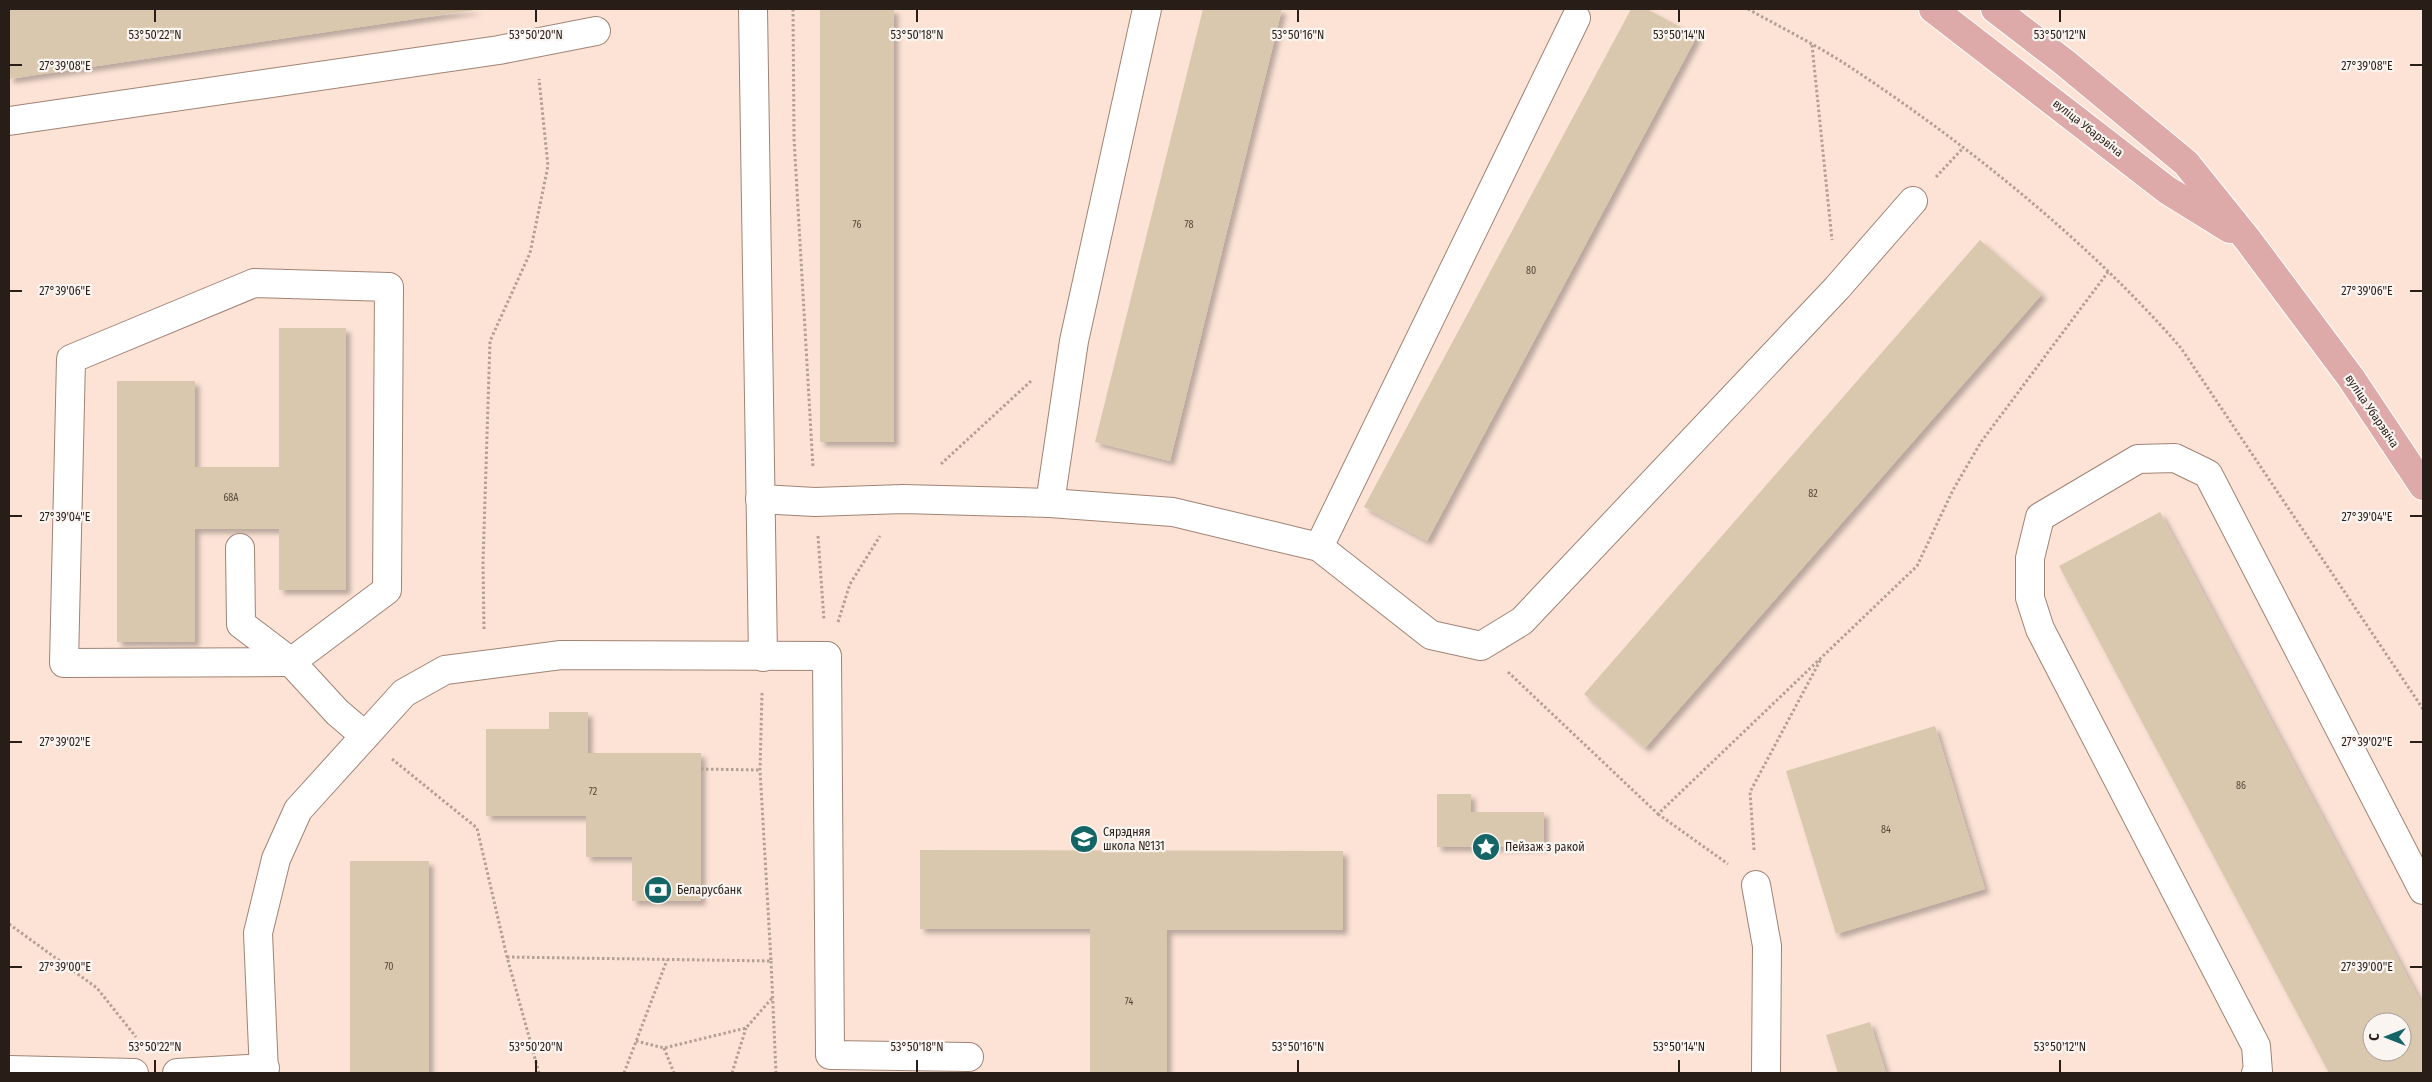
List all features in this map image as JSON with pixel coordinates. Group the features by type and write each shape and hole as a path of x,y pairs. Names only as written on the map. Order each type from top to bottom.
{"main road":[{"name":"вуліца Убарэвіча","path":"1933,9 2167,190 2248,240"},
{"name":"вуліца Убарэвіча","path":"1995,9 2064,62 2186,162 2248,240 2351,378 2423,486"}],"street":[{"path":"754,9 763,657"},
{"path":"1050,503 1074,341 1147,9"},
{"path":"1319,547 1576,18"},
{"path":"9,121 489,52 596,31"},
{"path":"760,499 815,502 903,499 1050,503 1173,512 1319,547 1430,635 1481,646 1522,621 1837,288 1913,202"},
{"path":"254,283 389,287 387,590 291,662 64,664 71,359 254,283"},
{"path":"2256,1073 2258,1072 2256,1046 2040,629 2030,598 2030,558 2040,517 2138,459 2175,458 2208,474 2423,890"},
{"path":"240,548 241,624 291,662 337,712 365,736"},
{"path":"177,1073 264,1071 258,933 276,859 298,810 404,693 445,670 561,654 827,656 830,1055 969,1057"},
{"path":"1756,884 1767,946 1766,1073"},
{"path":"9,1070 134,1073"}],"path":[{"path":"793,9 794,138 815,502 827,656"},
{"path":"1748,9 1850,67 1963,148 2057,225 2146,307 2182,348 2423,709"},
{"path":"485,665 483,562 490,341 530,252 548,166 536,43"},
{"path":"1812,44 1837,288"},
{"path":"1658,814 1917,566 1953,490 1981,442 2108,272"},
{"path":"1481,646 1658,814 1756,884"},
{"path":"1756,884 1750,792 1822,656"},
{"path":"763,657 760,770 776,1073"},
{"path":"365,736 476,828 507,957 540,1073"},
{"path":"701,768 760,770"},
{"path":"9,924 97,988 140,1042"},
{"path":"507,957 771,961"},
{"path":"624,1073 667,960"},
{"path":"732,1073 746,1028 773,997"},
{"path":"636,1042 664,1048 746,1028"},
{"path":"664,1048 674,1073"}],"building":[{"path":"9,9 475,9 475,10 9,79"},
{"path":"820,9 894,9 894,442 820,442"},
{"path":"1203,9 1282,9 1170,461 1095,442"},
{"path":"1631,9 1647,9 1697,36 1427,541 1364,507"},
{"path":"1980,240 2042,294 1645,748 1584,694"},
{"path":"279,328 346,328 346,590 279,590 279,529 195,529 195,642 117,642 117,381 195,381 195,467 279,467"},
{"path":"2160,512 2423,1006 2423,1073 2329,1073 2059,566"},
{"path":"549,712 588,712 588,753 701,753 701,901 632,901 632,857 586,857 586,816 486,816 486,729 549,729"},
{"path":"1935,726 1985,889 1836,934 1786,771"},
{"path":"1437,794 1471,794 1471,812 1544,812 1544,847 1437,847"},
{"path":"920,850 1343,851 1343,930 1167,930 1167,1073 1090,1073 1090,929 920,929"},
{"path":"350,861 429,861 429,1073 350,1073"},
{"path":"1870,1022 1886,1073 1838,1073 1826,1035"}],"place":[{"name":"Сярэдняя школа №131","path":"1084,839"},
{"name":"Пейзаж з ракой","path":"1486,847"},
{"name":"Беларусбанк","path":"658,890"}]}
